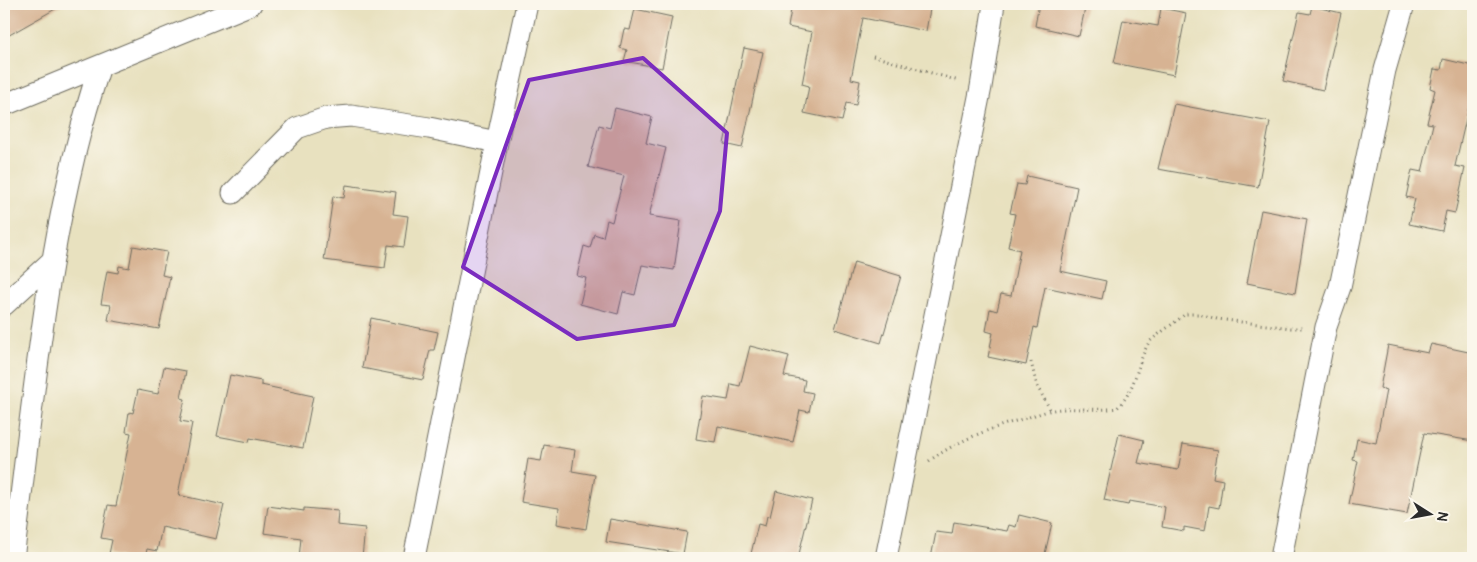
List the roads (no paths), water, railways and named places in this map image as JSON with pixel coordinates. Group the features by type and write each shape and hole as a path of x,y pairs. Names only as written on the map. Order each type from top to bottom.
{"street":[{"path":"4,105 251,4"},
{"path":"414,558 497,142 527,4"},
{"path":"886,558 981,87 994,4"},
{"path":"1281,558 1326,327 1340,287 1385,70 1404,4"},
{"path":"13,558 53,260 70,164 100,66"},
{"path":"233,194 297,128 326,118 351,116 429,128 497,142"},
{"path":"4,305 53,260"}]}
